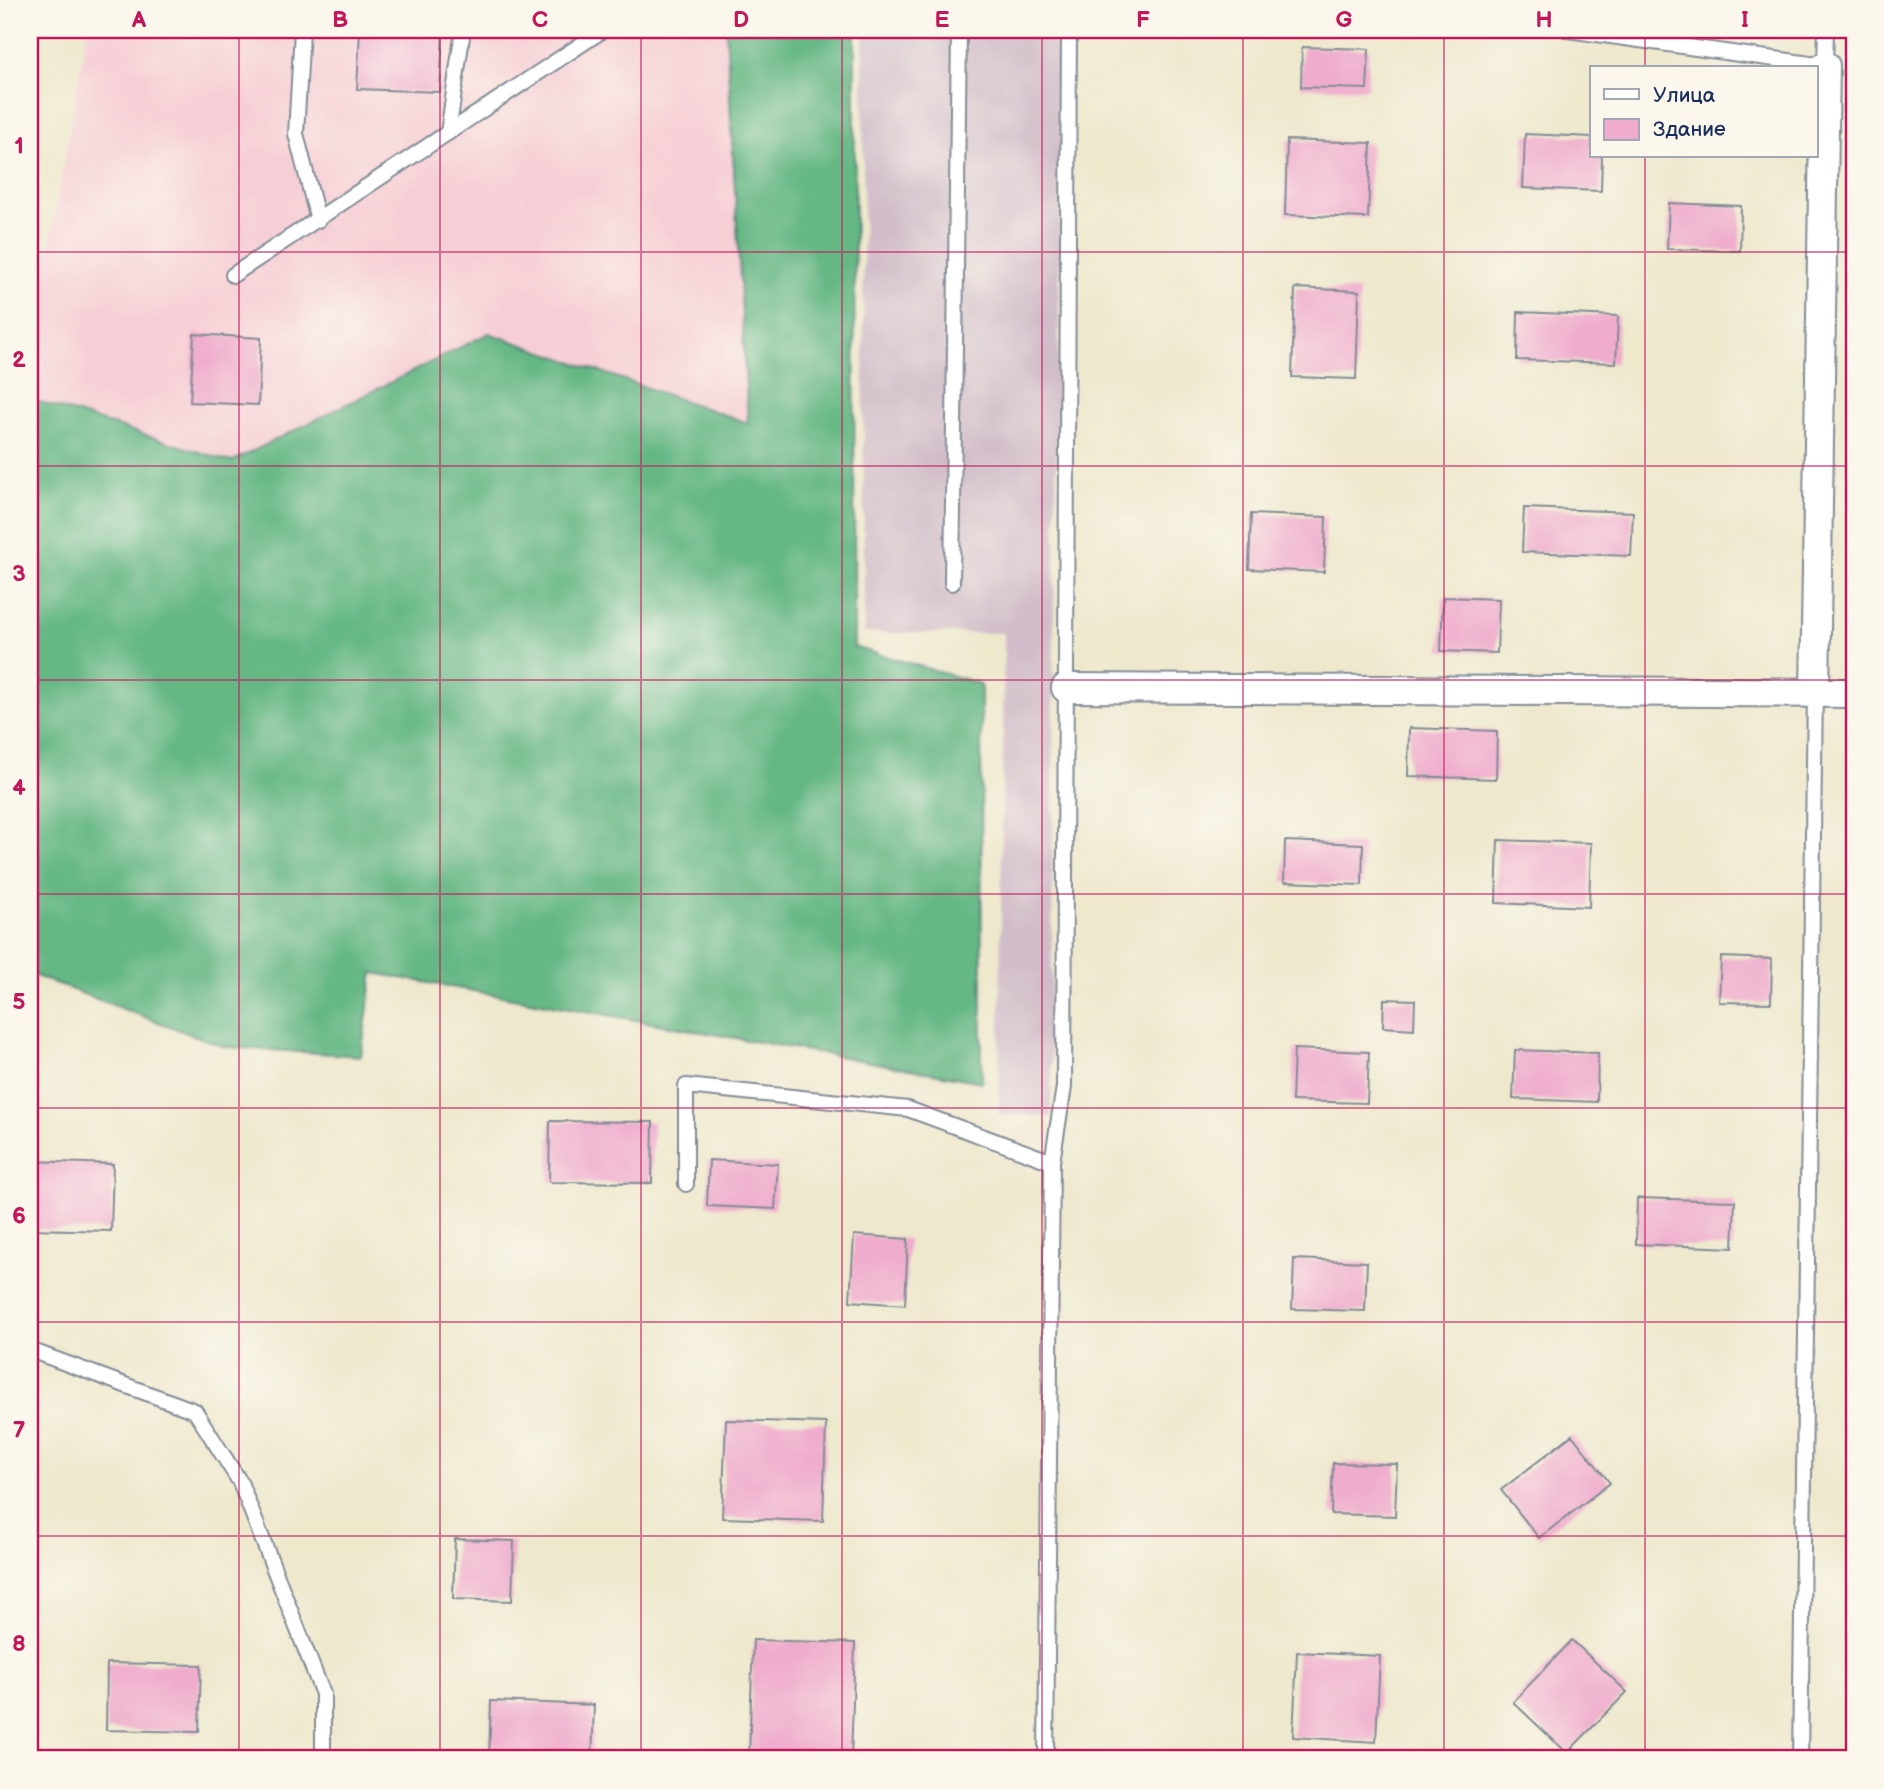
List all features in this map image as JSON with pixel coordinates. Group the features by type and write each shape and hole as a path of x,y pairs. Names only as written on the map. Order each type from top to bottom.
{"street":[{"path":"1815,693 1825,66"},
{"path":"1066,688 1854,693"}],"lane":[{"path":"302,30 296,134 318,220"},
{"path":"448,133 463,30"},
{"path":"233,275 603,30"},
{"path":"952,583 959,30"},
{"path":"1046,1759 1052,1162 1064,1087 1069,30"},
{"path":"1568,30 1825,66 1826,30"},
{"path":"1800,1759 1815,693"},
{"path":"686,1184 686,1086 908,1109 1052,1162"},
{"path":"30,1350 195,1412 240,1482 323,1694 323,1759"}],"shaded area":[{"path":"87,30 726,30 749,423 489,333 231,462 30,399 30,359"},
{"path":"863,30 1030,30 1063,50 1054,618 1051,1116 999,1115 1004,633 864,633"}],"green space":[{"path":"726,30 855,30 854,647 981,684 982,1082 373,973 361,1056 225,1047 30,974 30,399 231,462 489,333 748,423"}],"building":[{"path":"360,30 443,30 440,92 357,89"},
{"path":"1302,47 1369,49 1367,89 1301,87"},
{"path":"1525,134 1590,137 1590,158 1602,158 1601,191 1523,188"},
{"path":"1287,140 1371,143 1368,218 1285,215"},
{"path":"1669,203 1741,206 1740,251 1667,249"},
{"path":"1295,288 1359,291 1356,379 1292,377"},
{"path":"1518,312 1618,316 1616,363 1517,360"},
{"path":"194,334 261,338 258,405 190,402"},
{"path":"1524,508 1633,512 1631,556 1522,552"},
{"path":"1251,514 1326,517 1324,572 1249,569"},
{"path":"1443,597 1499,599 1497,653 1441,651"},
{"path":"1409,728 1497,731 1496,779 1408,776"},
{"path":"1498,840 1591,843 1589,907 1496,903"},
{"path":"1285,841 1363,844 1362,885 1284,882"},
{"path":"1721,957 1772,959 1771,1003 1719,1002"},
{"path":"1384,999 1415,1000 1414,1029 1383,1027"},
{"path":"1294,1049 1369,1052 1367,1103 1292,1101"},
{"path":"1515,1050 1598,1053 1597,1102 1513,1099"},
{"path":"550,1121 653,1122 652,1183 549,1182"},
{"path":"709,1160 778,1164 775,1209 707,1206"},
{"path":"30,1161 113,1164 111,1231 30,1229"},
{"path":"1637,1198 1735,1201 1733,1248 1636,1244"},
{"path":"854,1235 908,1239 905,1305 850,1301"},
{"path":"1294,1259 1367,1262 1365,1311 1292,1309"},
{"path":"726,1420 826,1423 823,1521 722,1518"},
{"path":"1572,1435 1610,1483 1539,1538 1501,1490"},
{"path":"1333,1463 1397,1464 1395,1516 1331,1514"},
{"path":"455,1539 514,1541 512,1601 453,1599"},
{"path":"753,1640 855,1643 851,1759 749,1757"},
{"path":"1572,1640 1627,1692 1567,1753 1513,1702"},
{"path":"1297,1652 1380,1656 1376,1742 1293,1737"},
{"path":"107,1663 201,1665 199,1732 106,1730"},
{"path":"491,1701 594,1705 592,1759 489,1759"}]}
